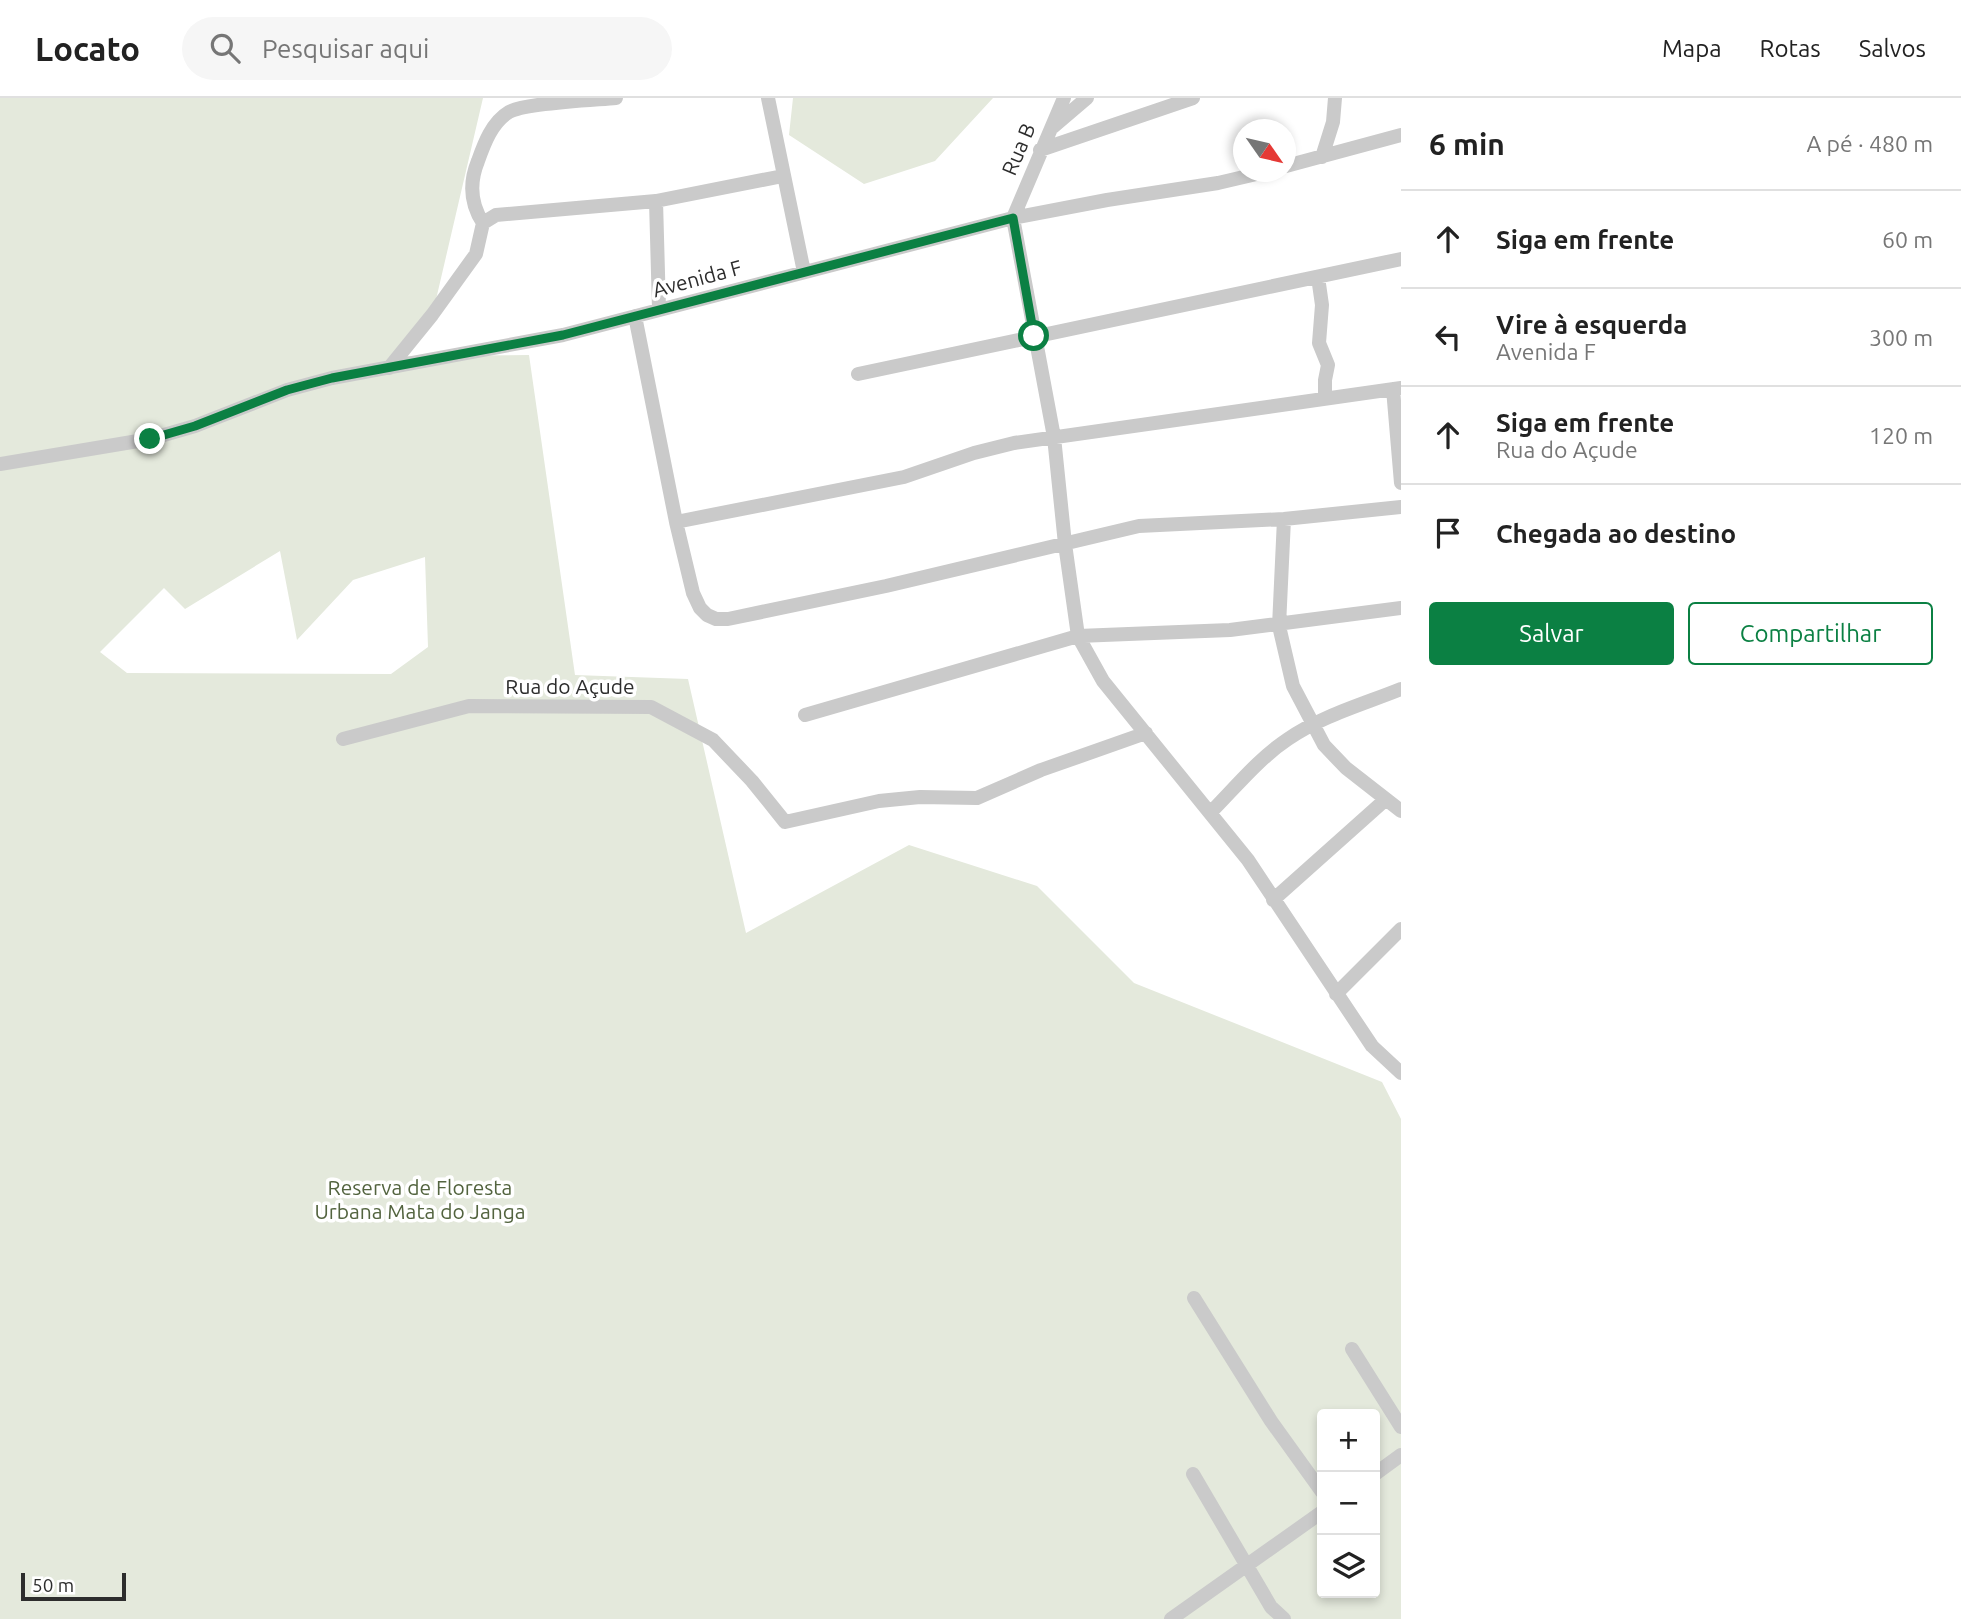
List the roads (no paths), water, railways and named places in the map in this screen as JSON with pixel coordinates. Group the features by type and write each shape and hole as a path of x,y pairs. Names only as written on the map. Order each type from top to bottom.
{"street":[{"path":"0,464 150,439 195,426 287,390 332,378 389,368 476,254 483,223 473,202 473,178 485,144 500,120 519,108 615,98"},
{"path":"768,98 804,272"},
{"name":"Rua B","path":"1013,218 1064,98"},
{"path":"1049,131 1087,98"},
{"path":"1040,150 1193,98"},
{"path":"1322,157 1333,122 1335,98"},
{"path":"1296,164 1401,135"},
{"path":"483,223 496,215 656,201 783,176"},
{"name":"Avenida F","path":"389,368 563,335 1013,218 1233,179"},
{"path":"656,201 659,309"},
{"path":"1013,218 1054,437 1078,636 1103,681 1248,860 1372,1046 1401,1073"},
{"path":"858,373 1401,259"},
{"path":"1318,277 1321,305 1319,343 1328,365 1325,398"},
{"path":"635,316 693,593 700,608 716,619 728,619 886,586 1139,526 1284,519 1401,507"},
{"path":"676,522 904,477 974,453 1014,443 1397,388 1401,483"},
{"path":"1284,519 1279,626 1293,686 1324,745 1346,768 1401,811"},
{"path":"805,715 1078,636 1163,635 1279,626 1401,608"},
{"path":"1210,813 1258,763 1288,738 1312,725 1401,689"},
{"name":"Rua do Açude","path":"343,739 469,706 651,707 713,740 752,781 785,822 879,801 920,797 977,798 1041,770 1146,733"},
{"path":"1273,900 1385,800"},
{"path":"1336,993 1401,929"},
{"path":"1194,1298 1271,1420 1317,1485"},
{"path":"1352,1349 1401,1427"},
{"path":"1378,1472 1401,1455"},
{"path":"1193,1474 1271,1606 1284,1619"},
{"path":"1171,1619 1317,1515"}],"park label":[{"name":"Reserva de Floresta Urbana Mata do Janga","path":"420,1199"}]}
